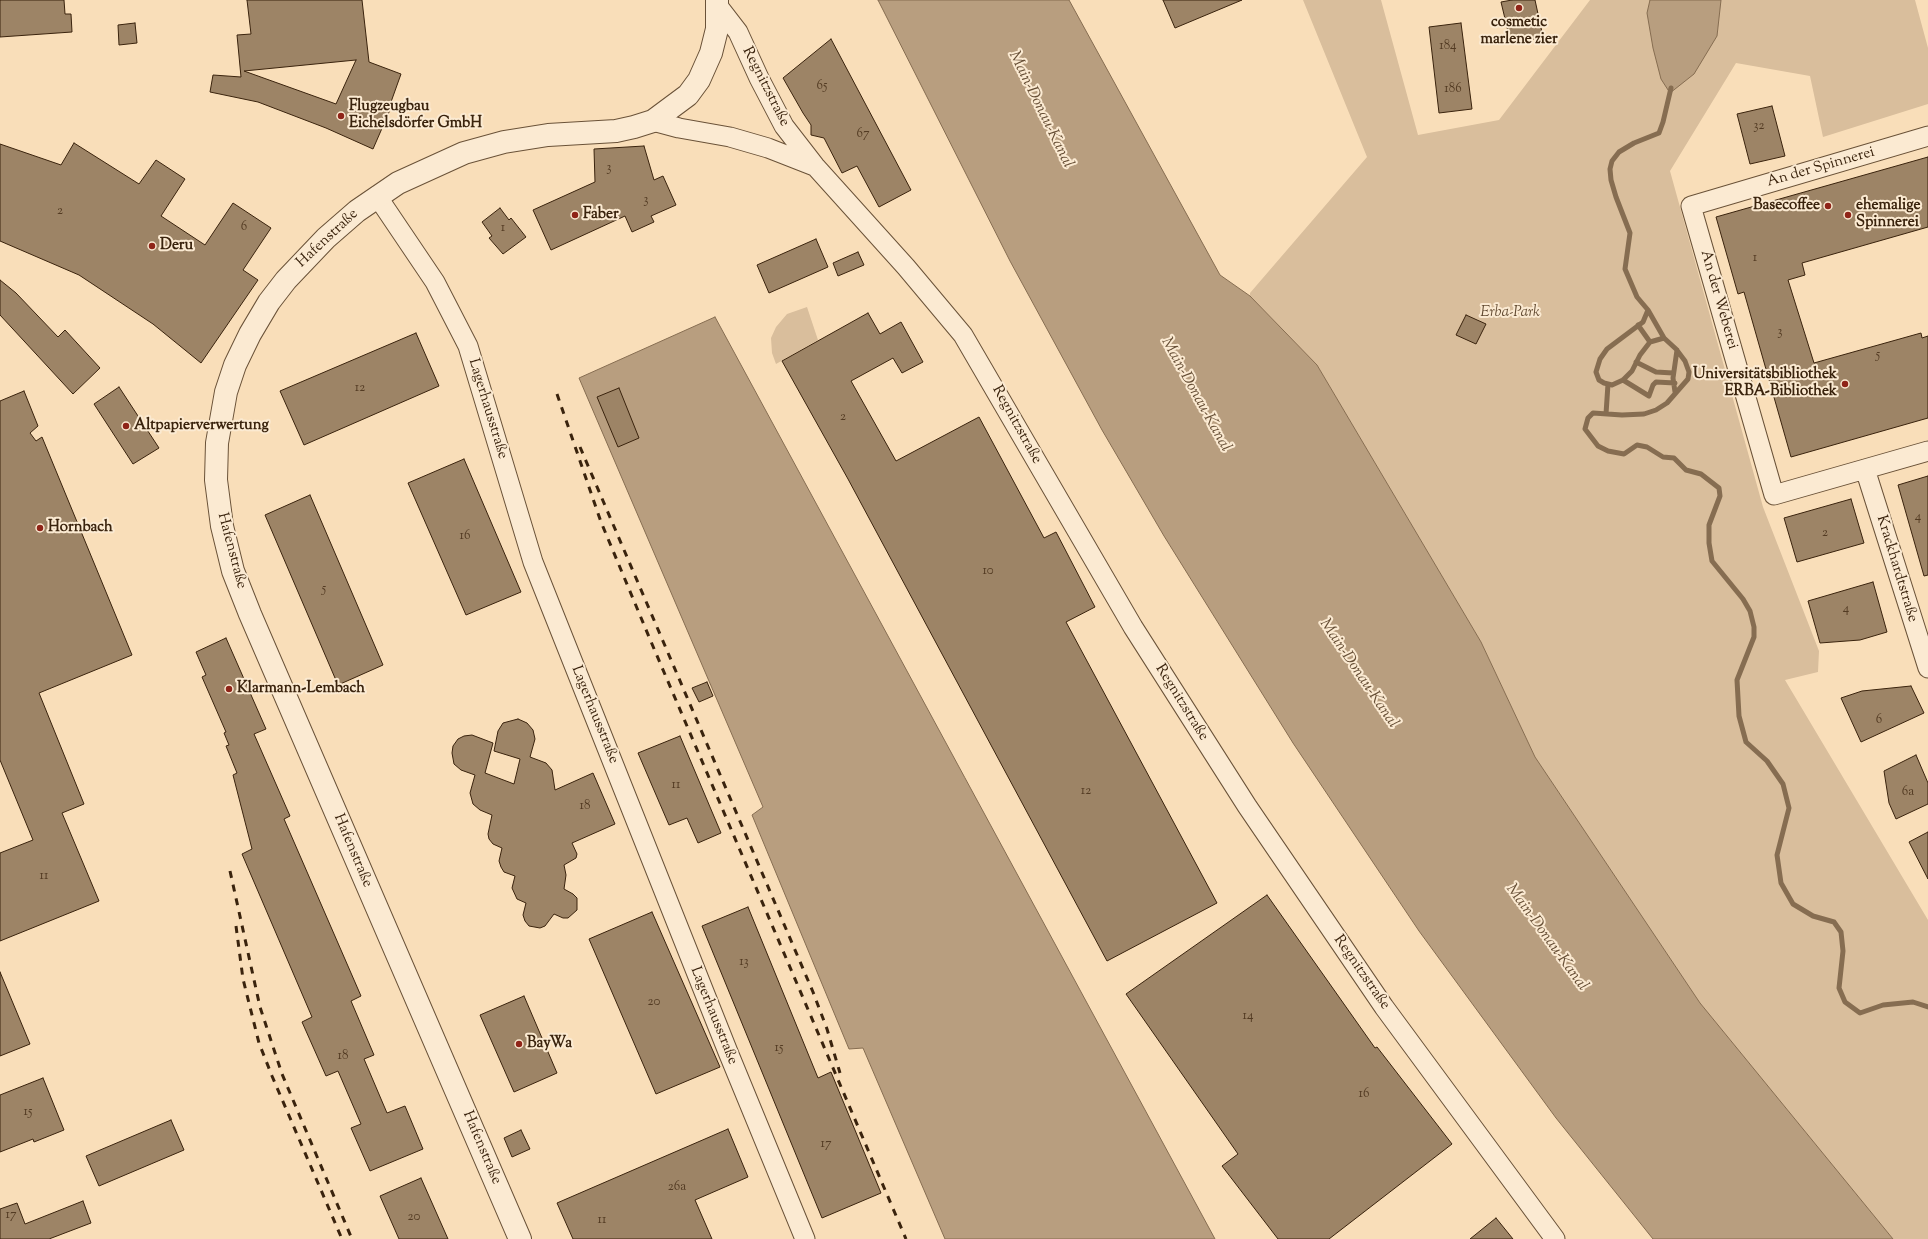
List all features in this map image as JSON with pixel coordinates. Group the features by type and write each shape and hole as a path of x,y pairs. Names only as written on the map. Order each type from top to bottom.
{"street":[{"name":"Hafenstraße","path":"520,1239 250,614 234,571 222,526 216,480 217,443 226,392 235,365 269,302 286,280 326,238 377,196 398,183 464,153 504,142 548,135 616,131 653,121 688,95 699,80 711,53 717,29 718,3"},
{"name":"Regnitzstraße","path":"718,3 738,32 759,78 784,126 815,166 906,267 963,335 1133,627 1246,806 1384,1007 1555,1239"},
{"name":"Regnitzstraße","path":"653,121 679,128 730,137 768,148 815,166"},
{"name":"An der Spinnerei","path":"1691,206 1928,136"},
{"name":"Lagerhausstraße","path":"377,196 435,282 468,346 533,562 730,1059 805,1239"},
{"name":"An der Weberei","path":"1691,206 1774,495 1928,451"},
{"name":"Krackhardtstraße","path":"1865,469 1928,668"}],"green space":[{"name":"Erba-Park","path":"1303,0 1381,0 1418,135 1499,120 1590,0 1915,0 1928,48 1928,104 1823,137 1810,76 1736,63 1670,171 1763,507 1819,651 1818,672 1785,680 1928,920 1928,1239 1893,1239 1700,1003 1535,757 1481,642 1317,365 1250,296 1250,293 1367,157"},
{"path":"807,307 818,340 776,364 772,353 771,338 776,327 787,314"}],"water":[{"name":"Main-Donau-Kanal","path":"878,0 1069,0 1220,275 1250,296 1317,365 1481,642 1535,757 1700,1003 1893,1239 1653,1239 1556,1118 1419,931 1293,743 1164,536 1102,430 1010,261"},
{"path":"1650,0 1721,0 1717,36 1694,74 1670,93 1661,79 1653,48 1647,13"},
{"path":"715,317 1215,1239 945,1239 863,1048 849,1049 752,815 763,807 579,378"}],"building":[{"path":"0,0 64,0 65,14 71,14 72,32 0,37"},
{"path":"247,0 362,0 369,62 401,74 391,102 393,103 373,149 326,128 258,102 210,92 213,75 241,77 237,35 251,34","holes":["356,60 336,104 244,71"]},
{"path":"1163,0 1242,0 1175,28"},
{"path":"1512,0 1535,0 1543,37 1511,44 1501,2"},
{"path":"135,23 137,43 119,45 118,25"},
{"path":"1461,23 1472,109 1439,113 1429,27"},
{"path":"831,39 911,190 879,207 857,166 842,173 824,138 811,135 811,125 783,78"},
{"path":"1772,106 1785,156 1750,164 1737,114"},
{"path":"74,143 139,184 156,160 185,179 161,216 205,245 233,203 271,228 243,270 258,280 201,363 153,324 79,275 0,241 0,144 61,165"},
{"path":"644,146 654,180 663,176 676,205 651,216 654,222 632,232 625,216 551,250 533,210 595,182 594,149"},
{"path":"1928,157 1928,227 1802,263 1805,275 1788,280 1814,363 1921,333 1922,338 1928,336 1928,418 1791,457 1744,292 1738,294 1716,217"},
{"path":"500,208 509,220 511,218 526,237 503,254 489,238 492,236 482,222"},
{"path":"816,239 828,267 769,293 757,265"},
{"path":"858,252 864,265 838,276 833,263"},
{"path":"0,280 16,293 58,337 65,330 100,368 73,394 0,315"},
{"path":"868,313 880,334 901,322 923,362 902,373 893,358 851,381 896,461 979,417 1044,538 1056,532 1095,607 1066,622 1217,903 1107,961 848,479 782,361"},
{"path":"1466,315 1486,324 1476,344 1456,335"},
{"path":"416,333 439,386 304,445 280,391"},
{"name":"Altpapierverwertung","path":"119,387 159,448 133,464 94,404"},
{"path":"619,388 639,438 618,447 597,397"},
{"name":"Hornbach","path":"24,391 38,426 30,433 36,441 42,437 132,655 39,693 84,804 62,813 99,901 0,941 0,853 33,840 0,760 0,401"},
{"path":"464,459 521,592 466,615 408,483"},
{"path":"1928,476 1928,575 1924,576 1898,485"},
{"path":"310,495 383,665 338,685 265,515"},
{"path":"1851,499 1864,543 1797,562 1784,518"},
{"path":"1873,582 1887,632 1860,640 1820,643 1808,601"},
{"path":"226,638 266,729 254,734 290,816 284,819 361,996 351,1001 374,1055 364,1059 387,1113 405,1106 423,1149 370,1171 351,1128 361,1124 338,1071 326,1076 302,1022 312,1017 242,854 252,849 233,775 237,773 226,746 229,745 224,733 226,732 202,677 206,675 196,652"},
{"path":"707,682 713,696 699,702 692,688"},
{"path":"1911,686 1924,713 1861,742 1841,698 1862,691"},
{"path":"518,719 527,723 533,730 535,739 530,757 546,763 552,770 555,790 593,773 615,824 572,843 577,854 576,858 564,865 566,875 564,889 577,898 577,910 568,918 563,918 554,914 545,926 540,928 529,926 525,921 523,915 526,903 517,899 512,888 515,876 504,872 499,861 502,848 493,844 489,839 488,834 492,815 480,810 473,804 470,793 475,775 461,770 454,764 452,753 453,746 458,739 464,736 472,735 493,743 485,773 514,784 520,759 494,751 498,731 503,723"},
{"path":"680,736 721,833 698,843 687,818 669,825 638,753"},
{"path":"1916,755 1928,783 1928,804 1896,819 1889,803 1884,771"},
{"path":"1928,832 1928,879 1909,842"},
{"path":"1267,895 1375,1048 1377,1047 1452,1144 1329,1239 1278,1239 1222,1166 1238,1154 1126,994"},
{"path":"748,907 818,1078 831,1072 881,1193 822,1218 702,926"},
{"path":"652,912 720,1067 656,1094 589,939"},
{"path":"0,972 30,1044 0,1056"},
{"name":"BayWa","path":"524,996 557,1073 514,1092 480,1015"},
{"path":"43,1078 64,1130 34,1142 33,1139 0,1152 0,1095"},
{"path":"171,1120 184,1150 99,1186 86,1156"},
{"path":"728,1129 748,1177 695,1200 712,1239 573,1239 557,1203"},
{"path":"521,1130 530,1149 512,1157 504,1138"},
{"path":"421,1178 448,1239 399,1239 380,1196"},
{"path":"83,1201 91,1223 49,1239 0,1239 0,1209 17,1203 25,1224"},
{"path":"1496,1218 1513,1239 1470,1239"}],"waterway":[{"path":"1671,88 1659,133 1634,143 1619,152 1612,161 1610,169 1611,180 1630,233 1625,269 1637,297 1648,310 1643,322 1607,349 1600,359 1596,372 1599,380 1604,383 1612,385 1623,380 1632,371 1640,355 1650,342 1664,338 1676,349 1685,361 1689,372 1688,379 1667,403 1656,410 1644,414 1622,415 1593,413 1588,418 1585,429 1598,446 1608,451 1624,454 1637,445 1647,447 1663,457 1674,458 1686,470 1701,474 1719,488 1720,496 1709,525 1709,543 1712,561 1743,599 1750,611 1754,627 1754,637 1737,680 1739,716 1746,742 1767,761 1783,784 1789,808 1777,855 1781,883 1793,904 1813,916 1834,922 1841,932 1843,951 1839,988 1845,1002 1860,1013 1883,1005 1913,1002 1928,1007"},
{"path":"1648,310 1664,338"},
{"path":"1638,325 1650,342"},
{"path":"1675,392 1673,378 1677,350"},
{"path":"1636,362 1656,372 1673,373"},
{"path":"1623,380 1649,396 1653,385 1656,382 1675,383"},
{"path":"1606,414 1608,384"}],"railway":[{"path":"557,394 601,522 906,1239"},
{"path":"580,447 813,992 827,1029 840,1073"},
{"path":"230,871 260,1007 282,1074 352,1239"},
{"path":"236,926 243,979 259,1043 342,1239"}],"place":[{"name":"cosmetic marlene zier","path":"1519,8"},
{"name":"Flugzeugbau Eichelsdörfer GmbH","path":"341,116"},
{"name":"Basecoffee","path":"1828,206"},
{"name":"Faber","path":"575,215"},
{"name":"ehemalige Spinnerei","path":"1848,215"},
{"name":"Deru","path":"152,246"},
{"name":"Universitätsbibliothek ERBA-Bibliothek","path":"1845,384"},
{"name":"Altpapierverwertung","path":"126,426"},
{"name":"Hornbach","path":"40,528"},
{"name":"Klarmann-Lembach","path":"229,689"},
{"name":"BayWa","path":"519,1044"}]}
